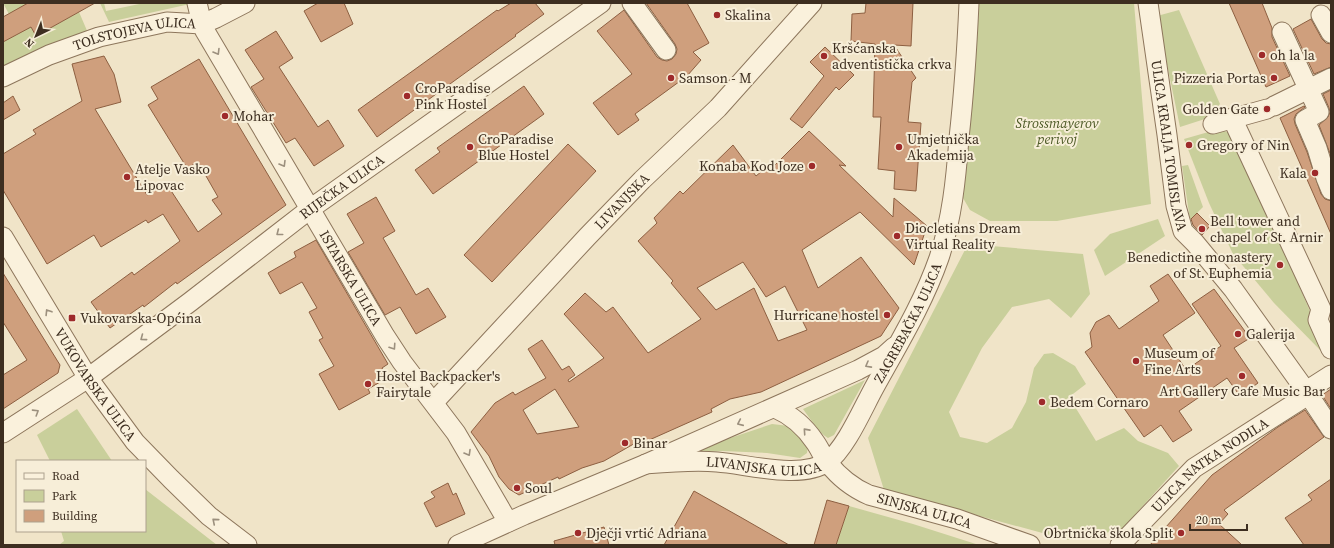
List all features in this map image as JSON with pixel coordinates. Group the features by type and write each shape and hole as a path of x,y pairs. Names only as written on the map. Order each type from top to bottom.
{"street":[{"name":"ISTARSKA ULICA","path":"197,3 202,24 385,336 402,362 434,402 456,433 508,522"},
{"name":"TOLSTOJEVA ULICA","path":"3,76 49,55 99,37 167,22 202,24 245,3"},
{"name":"RIJEČKA ULICA","path":"3,433 88,378 310,210 601,3"},
{"path":"632,3 666,50"},
{"name":"LIVANJSKA","path":"434,402 598,225 642,180 718,108 812,3"},
{"name":"ZAGREBAČKA ULICA","path":"827,462 843,445 899,342 933,273 948,228 954,194 966,62 969,3"},
{"name":"ULICA KRALJA TOMISLAVA","path":"1148,3 1167,129 1176,206 1183,231 1195,243 1233,289 1331,429"},
{"path":"1321,15 1331,33"},
{"path":"1282,32 1319,112 1305,120 1329,182"},
{"path":"1213,124 1270,108 1331,78"},
{"path":"1232,118 1321,309 1318,320 1331,349"},
{"name":"VUKOVARSKA ULICA","path":"3,237 88,378 116,418 140,447 171,479 209,516 246,545"},
{"name":"LIVANJSKA ULICA","path":"458,545 508,522 775,408 858,370 884,356 899,342"},
{"name":"ULICA NATKA NODILA","path":"1120,545 1194,468 1307,393 1331,375"},
{"name":"LIVANJSKA ULICA","path":"646,464 690,460 801,471 827,462 815,442 804,428 786,413 775,408"},
{"name":"SINJSKA ULICA","path":"827,462 837,474 859,491 957,519 1030,545"}],"green space":[{"path":"3,3 28,3 20,8 36,36 79,12 88,33 3,71 3,42 19,33"},
{"path":"100,3 104,3 106,11 144,3 190,4 109,22"},
{"name":"Strossmayerov perivoj","path":"979,3 1134,3 1151,204 1057,221 990,221 970,210 963,198"},
{"path":"1179,10 1220,104 1208,118 1180,127 1157,16"},
{"path":"1219,129 1235,135 1326,349 1322,352 1274,303 1233,254 1209,203 1184,139"},
{"path":"1188,165 1203,207 1190,220 1182,166"},
{"path":"1158,219 1165,236 1105,276 1094,250 1110,234"},
{"path":"968,244 1083,254 1090,294 1071,318 1049,299 1012,307 982,348 949,412 960,437 987,443 1012,428 1026,402 1034,368 1044,354 1053,353 1075,366 1086,384 1069,397 1096,441 1124,428 1138,441 1168,453 1179,466 1121,530 1068,540 884,490 868,438"},
{"path":"865,380 834,435 828,438 825,436 803,409"},
{"path":"77,409 111,460 50,460 37,435"},
{"path":"772,424 789,426 799,433 808,446 807,453 800,458 767,453 722,451 692,453 691,451"},
{"path":"146,490 217,545 59,545 64,541 61,532 146,532"},
{"path":"849,506 913,524 979,545 836,545"}],"building":[{"path":"28,3 95,3 36,36 31,27 3,42 3,17"},
{"path":"318,3 344,3 353,24 321,42 304,11"},
{"path":"511,3 535,3 544,14 377,137 358,110 497,10 498,11"},
{"path":"646,3 687,3 709,43 693,52 701,60 687,76 635,114 639,120 618,135 593,103 632,74 597,31 624,10 657,57 667,61 672,59 676,54 677,49 675,44"},
{"path":"866,3 913,3 911,46 894,45 916,78 912,82 908,122 921,123 916,191 894,189 895,171 878,169 881,117 873,117 875,44 851,41 852,14 865,13"},
{"path":"1229,3 1262,3 1272,28 1272,37 1290,76 1266,87"},
{"path":"1311,19 1322,39 1326,43 1331,44 1331,67 1314,74 1293,29"},
{"path":"276,31 293,58 279,67 318,127 328,120 344,146 314,166 295,138 286,143 251,87 264,79 245,50"},
{"path":"825,47 854,75 839,90 836,87 802,128 790,119 824,76 810,62"},
{"path":"104,56 114,74 121,102 95,109 147,195 166,183 198,232 222,214 212,200 218,197 198,162 187,168 148,105 158,99 151,87 199,59 286,205 177,284 176,282 144,307 143,305 110,328 91,302 132,272 134,275 180,241 163,214 148,223 146,220 101,247 94,235 47,264 3,190 3,154 36,134 33,130 82,101 72,64"},
{"path":"524,86 544,114 433,194 415,170 440,152 437,148"},
{"path":"1331,90 1331,156 1319,125 1328,117 1330,112 1323,94"},
{"path":"13,96 20,110 3,120 3,103"},
{"path":"1304,106 1305,107 1296,114 1294,119 1295,124 1307,152 1321,194 1325,199 1331,201 1331,234 1280,118"},
{"path":"809,131 846,166 839,165 893,217 894,198 927,226 914,265 860,212 802,250 818,288 861,257 899,308 881,336 761,392 730,399 711,409 712,412 647,441 644,438 604,461 582,468 559,479 558,477 519,495 509,489 499,477 489,456 471,432 495,403 513,392 515,395 546,378 528,349 542,340 562,370 569,366 575,375 568,380 569,382 604,358 564,314 585,293 606,312 613,307 648,353 701,319 671,283 673,281 638,241 657,223 654,218 680,191 683,194 733,145 756,176 773,162 775,165","holes":["743,262 766,297 785,286 807,330 778,341 754,288 716,310 697,288","555,389 579,427 537,434 523,410"]},
{"path":"568,144 596,171 492,282 464,255"},
{"path":"376,197 395,231 383,238 416,295 428,288 446,317 416,334 400,307 385,315 348,252 364,243 347,214"},
{"path":"1197,213 1210,226 1202,235 1193,225 1191,219"},
{"path":"316,240 388,364 382,368 387,378 368,389 370,393 339,410 319,374 334,366 319,340 323,338 309,312 317,308 302,282 280,294 268,273 296,257 294,252"},
{"path":"3,273 60,365 58,373 3,409 3,375 27,360 3,322"},
{"name":"Museum of Fine Arts","path":"1168,274 1195,313 1163,335 1186,370 1221,346 1192,304 1214,289 1250,338 1234,348 1258,383 1240,396 1227,378 1179,411 1192,430 1173,442 1161,425 1144,437 1085,352 1092,347 1090,333 1096,322 1109,315 1119,329 1159,301 1150,286"},
{"path":"1331,389 1331,409 1322,395"},
{"path":"1305,410 1324,437 1224,510 1228,514 1219,524 1242,545 1150,545 1212,475 1278,427"},
{"path":"1331,479 1331,545 1304,545 1285,518 1312,500 1308,495"},
{"path":"448,483 453,495 456,493 465,514 436,527 424,503 435,497 431,492"},
{"path":"694,491 742,518 789,545 664,545"},
{"path":"827,500 849,506 836,545 814,545"},
{"path":"604,527 609,545 555,545 554,541"}],"place":[{"name":"Skalina","path":"717,15"},
{"name":"oh la la","path":"1262,55"},
{"name":"Kršćanska adventistička crkva","path":"824,56"},
{"name":"Samson - M","path":"671,78"},
{"name":"Pizzeria Portas","path":"1274,78"},
{"name":"CroParadise Pink Hostel","path":"407,96"},
{"name":"Golden Gate","path":"1267,109"},
{"name":"Mohar","path":"225,116"},
{"name":"Gregory of Nin","path":"1189,145"},
{"name":"CroParadise Blue Hostel","path":"470,147"},
{"name":"Umjetnička Akademija","path":"899,147"},
{"name":"Konaba Kod Joze","path":"812,166"},
{"name":"Kala","path":"1315,173"},
{"name":"Atelje Vasko Lipovac","path":"127,177"},
{"name":"Bell tower and chapel of St. Arnir","path":"1202,229"},
{"name":"Diocletians Dream Virtual Reality","path":"897,236"},
{"name":"Benedictine monastery of St. Euphemia","path":"1280,265"},
{"name":"Hurricane hostel","path":"887,315"},
{"name":"Vukovarska-Općina","path":"72,318"},
{"name":"Galerija","path":"1238,334"},
{"name":"Museum of Fine Arts","path":"1136,361"},
{"name":"Art Gallery Cafe Music Bar","path":"1242,376"},
{"name":"Hostel Backpacker's Fairytale","path":"368,384"},
{"name":"Bedem Cornaro","path":"1042,402"},
{"name":"Binar","path":"625,443"},
{"name":"Soul","path":"517,488"},
{"name":"Dječji vrtić Adriana","path":"578,533"},
{"name":"Obrtnička škola Split","path":"1181,533"}]}
